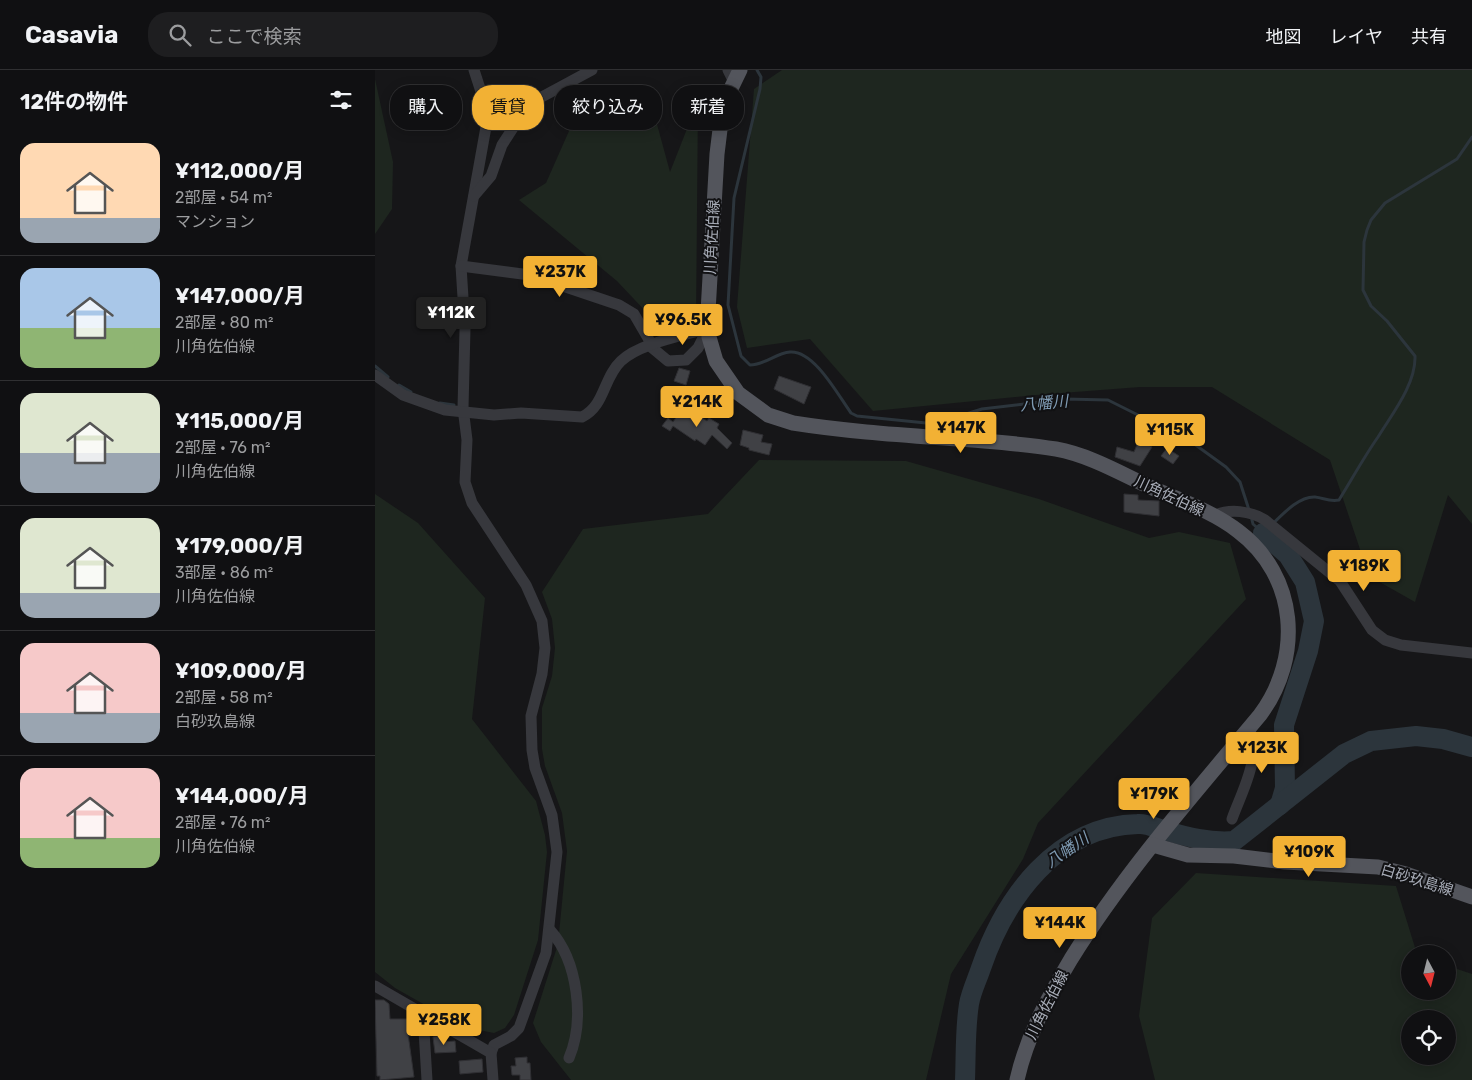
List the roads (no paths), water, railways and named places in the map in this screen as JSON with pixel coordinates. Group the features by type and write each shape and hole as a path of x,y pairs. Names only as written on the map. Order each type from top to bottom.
{"main road":[{"name":"川角佐伯線","path":"735,73 723,105 717,154 708,328 717,362 729,383 757,409 780,420 805,425 1057,449 1096,462 1214,516 1238,530 1258,549 1277,578 1287,611 1289,639 1281,679 1268,704 1153,844 1102,910 1051,993 1033,1028 1017,1080"},
{"name":"白砂玖島線","path":"1153,844 1188,855 1234,856 1378,867 1406,874 1472,897"}],"street":[{"path":"475,70 483,92 487,122 461,266 465,329 459,412 467,432 464,471 468,493 477,512 533,597 544,634 542,674 532,706 530,727 535,768 552,815 555,833 556,870 546,953 523,1019 511,1036 494,1045 491,1053 493,1080"},
{"path":"474,196 491,176 502,146 524,111 537,99 592,70"},
{"path":"461,266 530,275 619,305 634,314 651,345 668,360 685,360 698,348 708,328"},
{"path":"375,375 390,387 416,402 459,412 582,418 596,407 619,363 634,351 708,328"},
{"path":"1214,516 1228,511 1261,518 1340,581 1372,630 1385,640 1401,645 1472,653"},
{"path":"1232,819 1254,757 1254,742 1249,728"},
{"path":"550,930 564,949 571,968 578,1026 569,1058"},
{"path":"375,986 491,1053"},
{"path":"423,1014 427,1080"}],"waterway":[{"name":"八幡川","path":"757,70 761,77 760,89 734,198 728,305 741,356 750,365 761,363 780,354 799,353 808,358 825,375 851,413 857,416 926,423 940,422 982,409 1065,399 1108,400 1140,416 1168,425 1226,467 1240,482 1249,510"},
{"path":"1251,516 1253,524 1263,533 1287,510 1301,501 1315,497 1339,500 1390,419 1412,377 1415,356 1387,321 1371,306 1363,290 1364,242 1367,230 1371,220 1385,203 1457,159 1472,137"},
{"path":"375,366 388,377"},
{"path":"399,385 411,392"},
{"path":"440,403 454,405"},
{"name":"八幡川","path":"1263,533 1288,555 1305,582 1314,621 1308,651 1284,725 1285,788 1280,805"},
{"name":"八幡川","path":"965,1080 966,1032 969,1004 991,942 1004,916 1020,892 1038,870 1059,852 1082,838 1109,828 1138,824 1198,839 1234,841 1344,754 1371,741 1416,736 1443,739 1472,747"}]}
